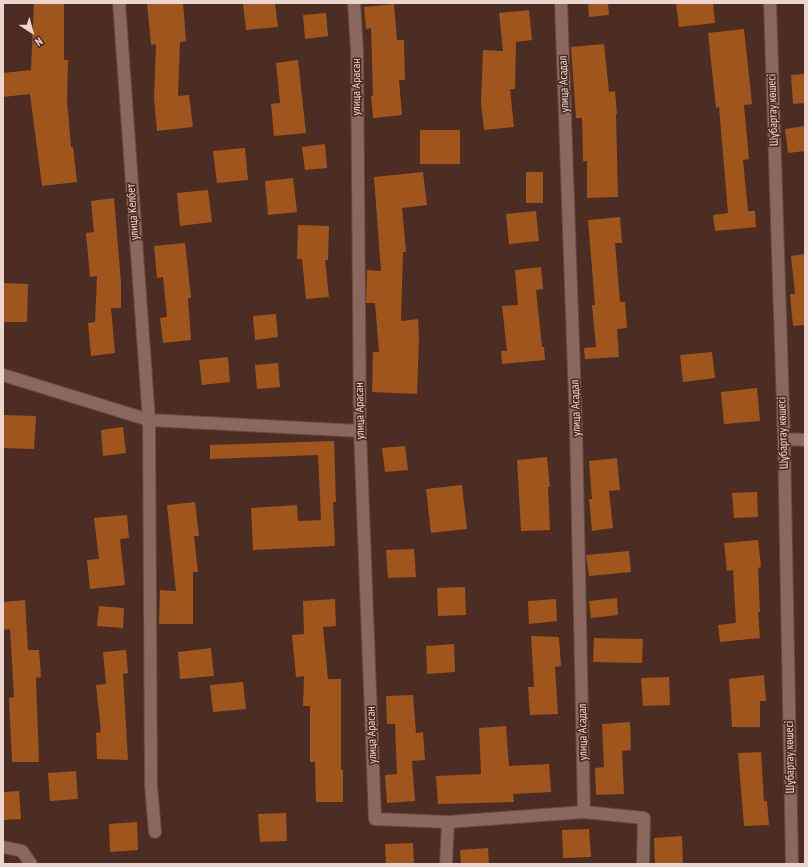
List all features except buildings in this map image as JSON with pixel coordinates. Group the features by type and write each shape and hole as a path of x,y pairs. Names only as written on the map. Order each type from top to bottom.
{"street":[{"name":"улица Келбет","path":"119,3 149,420 151,785 155,832"},
{"name":"улица Арасан","path":"354,3 357,51 360,431 375,819 448,822"},
{"name":"улица Асадал","path":"561,3 576,427 584,812"},
{"name":"Шұбартау көшесі","path":"770,3 784,439 792,864"},
{"path":"3,375 149,420 360,431"},
{"path":"784,439 805,440"},
{"path":"446,864 448,822 584,812 644,818 643,864"},
{"path":"3,846 22,851 31,864"}]}
